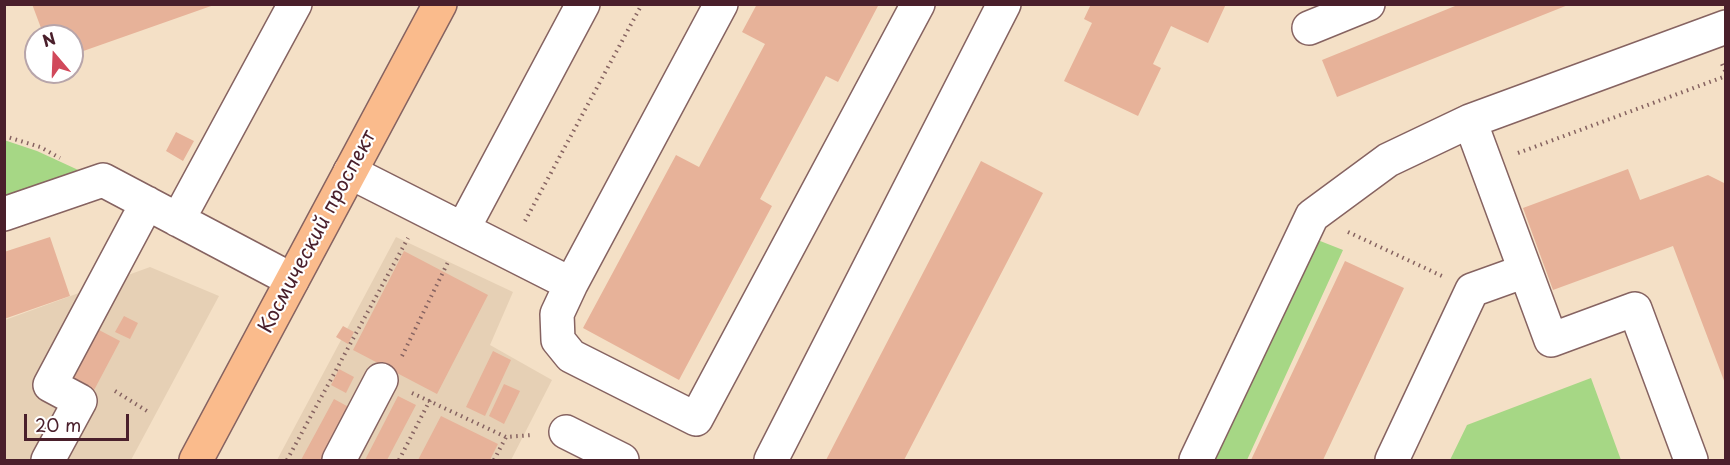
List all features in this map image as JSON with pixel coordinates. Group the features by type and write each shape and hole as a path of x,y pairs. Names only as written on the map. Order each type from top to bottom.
{"main road":[{"name":"Космический проспект","path":"196,460 440,4"}],"street":[{"path":"178,220 295,4"},
{"path":"463,229 584,4"},
{"path":"721,4 557,314 558,340 571,356 696,419 918,4"},
{"path":"771,460 1004,4"},
{"path":"1309,28 1368,4"},
{"path":"1196,460 1312,216 1388,160 1470,121 1725,27"},
{"path":"1470,121 1551,340 1635,309 1691,460"},
{"path":"350,172 571,284"},
{"path":"4,214 104,180 292,280"},
{"path":"48,460 80,401 50,385 147,203"},
{"path":"1392,460 1472,290 1525,271"},
{"path":"339,460 381,380"},
{"path":"566,432 622,460"}],"path":[{"path":"509,251 642,4"},
{"path":"1486,165 1725,76"},
{"path":"4,136 40,147 104,180"},
{"path":"287,460 424,209"},
{"path":"1312,216 1472,290"},
{"path":"381,380 395,370 463,229"},
{"path":"381,380 430,399 506,437 566,432"},
{"path":"115,391 147,411"},
{"path":"399,460 430,399"},
{"path":"494,460 506,437"}],"shaded area":[{"path":"396,237 513,292 490,345 552,380 511,460 277,460"},
{"path":"150,267 219,296 131,460 5,460 5,320"}],"green space":[{"path":"4,140 37,151 100,180 5,211"},
{"path":"1310,237 1343,250 1247,460 1202,460"},
{"path":"1591,378 1621,460 1450,460 1467,425"}],"building":[{"path":"32,4 214,5 84,51 84,24 40,24"},
{"path":"757,4 879,4 838,82 826,76 760,199 772,206 679,380 583,328 676,155 699,167 765,44 742,32"},
{"path":"1091,4 1226,4 1208,43 1171,26 1153,64 1161,68 1138,116 1064,81 1092,23 1084,19"},
{"path":"1460,4 1568,5 1337,97 1322,60"},
{"path":"176,132 194,141 183,161 166,151"},
{"path":"981,161 1043,193 904,460 826,460"},
{"path":"1628,169 1640,200 1708,175 1726,184 1726,386 1673,246 1553,290 1523,208"},
{"path":"50,237 70,296 4,319 4,252"},
{"path":"404,251 488,295 437,394 353,350"},
{"path":"1345,261 1404,288 1323,460 1251,460"},
{"path":"124,316 138,323 130,339 115,332"},
{"path":"343,326 354,332 348,344 336,337"},
{"path":"99,330 120,341 92,394 71,383"},
{"path":"493,351 511,360 485,416 466,407"},
{"path":"339,369 354,377 346,393 331,385"},
{"path":"504,384 520,391 504,424 489,416"},
{"path":"398,396 416,405 387,460 365,460"},
{"path":"334,399 356,411 329,460 301,460"},
{"path":"441,416 498,444 490,460 418,460"}]}
